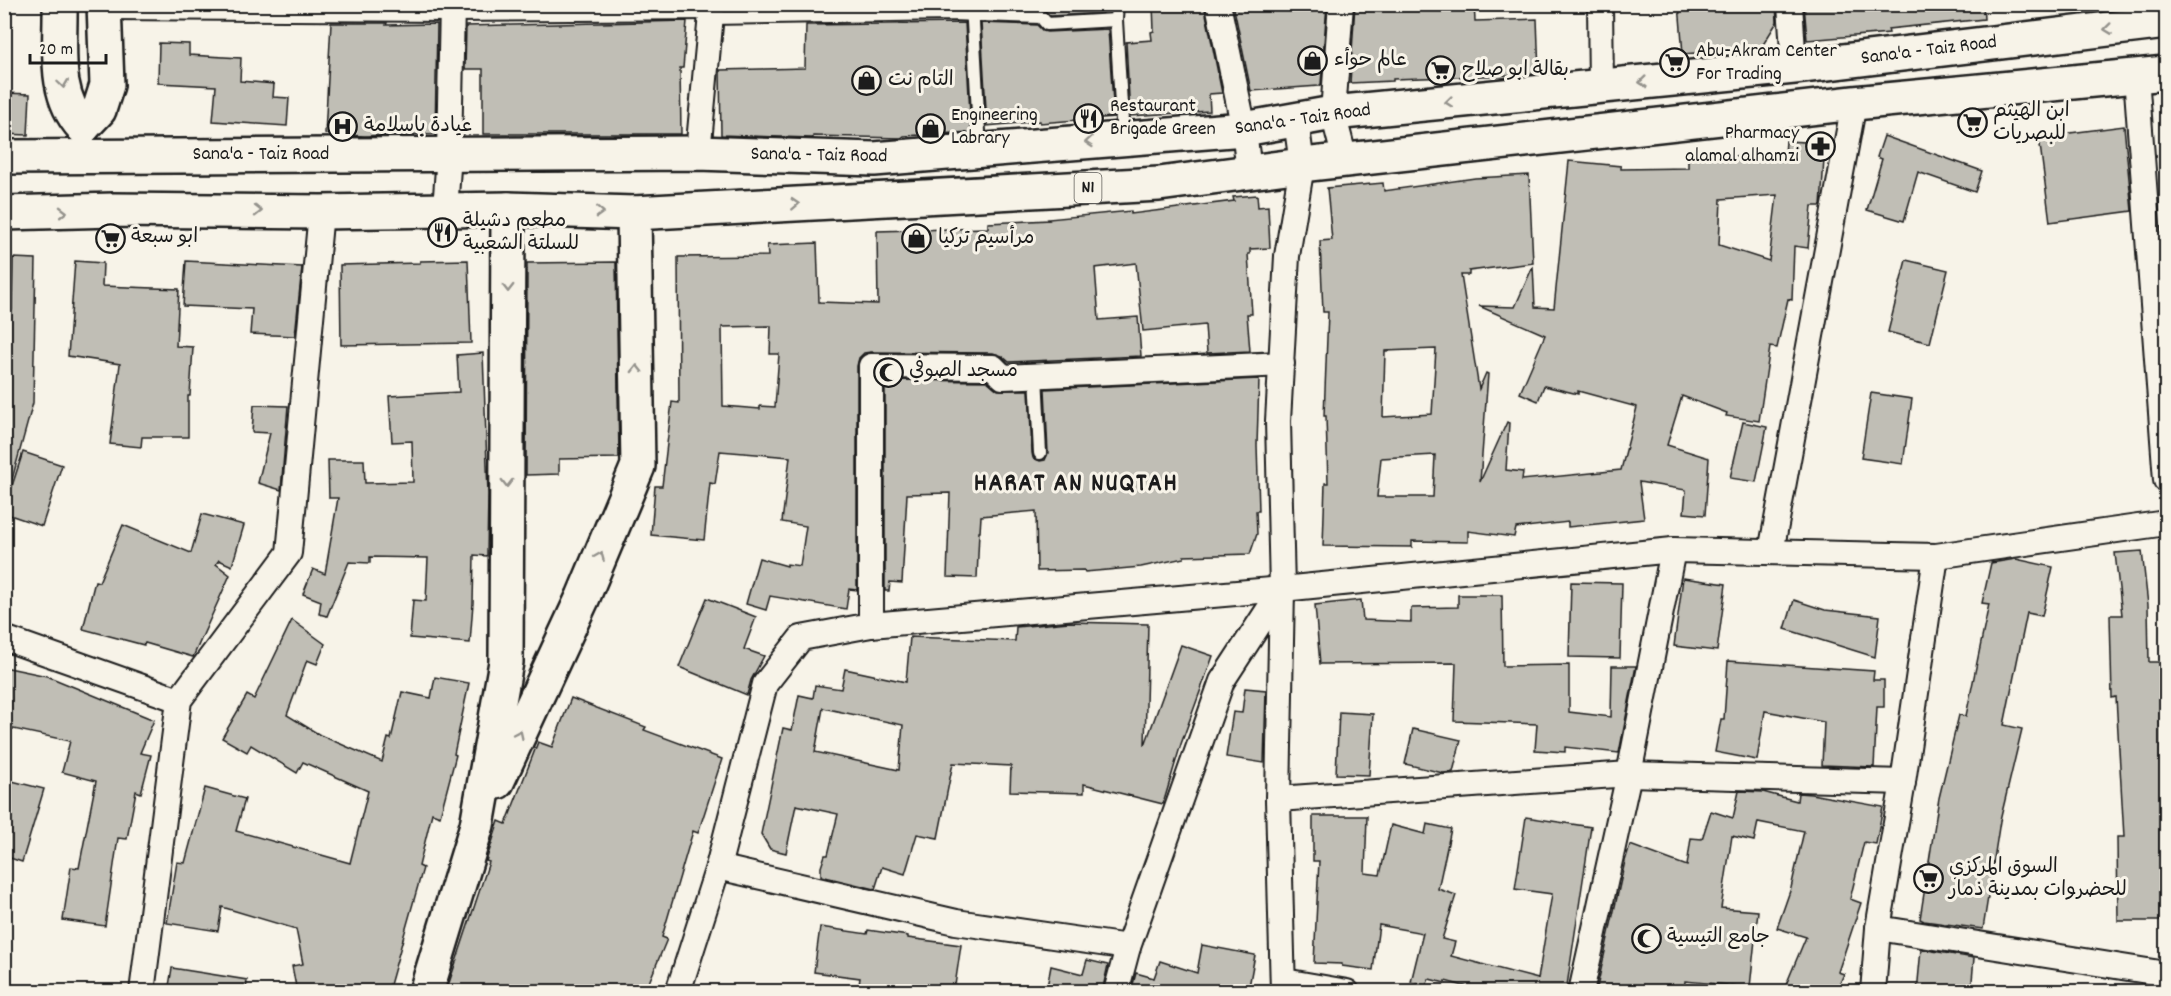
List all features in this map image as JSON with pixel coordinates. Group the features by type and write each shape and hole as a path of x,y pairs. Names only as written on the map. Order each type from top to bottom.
{"main road":[{"path":"60,4 61,86 84,141"},
{"path":"84,141 99,110 107,85 104,6"},
{"name":"Sana'a - Taiz Road","path":"4,157 84,141 449,154 698,153 873,159 1244,129 1333,113 1794,67 2163,20"},
{"name":"N1","path":"4,213 114,210 321,212 508,209 634,213 1159,184 1302,165 1854,103 2151,74"},
{"path":"426,992 477,825 507,662 508,209"},
{"path":"477,825 583,597 638,466 634,213"}],"street":[{"path":"1218,4 1244,129 1248,173"},
{"path":"1341,4 1333,113 1345,160"},
{"path":"1600,4 1601,86"},
{"path":"1790,4 1794,67"},
{"path":"104,6 711,10 698,153"},
{"path":"445,210 449,154 452,7"},
{"path":"2151,74 2166,480"},
{"path":"1771,552 1854,103"},
{"path":"1296,120 1302,165 1287,256 1278,421 1282,589 1278,798 1283,986 1347,992"},
{"path":"142,992 178,700 289,553 321,212"},
{"path":"871,625 871,366 993,367 1003,377 1282,364"},
{"path":"678,992 718,867 765,684 801,638 871,625 1282,589 1673,550 1936,556 2166,523"},
{"path":"1581,992 1629,774 1673,550"},
{"path":"1873,992 1878,928 1903,782 1936,556"},
{"path":"1116,992 1128,947 1222,681 1282,589"},
{"path":"4,638 178,700"},
{"path":"1278,798 1629,774 1903,782"},
{"path":"718,867 956,922 1128,947"},
{"path":"1878,928 2166,974"}],"lane":[{"path":"1117,4 1123,139"},
{"path":"711,10 971,9 1041,17 1047,24 1116,20"},
{"path":"971,9 980,150"},
{"path":"1036,375 1040,453"}],"building":[{"path":"806,4 964,4 964,6 806,8"},
{"path":"980,4 1103,4 1103,13 1051,16 1042,9 980,7"},
{"path":"1153,4 1204,4 1222,93 1209,94 1210,111 1130,116 1126,42 1152,40"},
{"path":"1233,4 1327,4 1321,84 1251,91"},
{"path":"1355,4 1474,4 1475,21 1537,19 1539,74 1393,79 1393,81 1350,83"},
{"path":"1679,4 1776,4 1777,22 1761,48 1683,54"},
{"path":"1804,4 1983,4 1984,19 1888,29 1889,33 1807,40"},
{"path":"687,21 683,68 680,68 681,134 483,134 483,69 465,69 466,26"},
{"path":"331,23 437,24 435,134 365,136 325,134"},
{"path":"965,23 971,132 901,138 721,135 720,70 805,68 806,25"},
{"path":"981,23 1037,25 1047,32 1108,29 1114,117 987,126"},
{"path":"159,43 189,44 189,55 241,58 240,81 274,84 273,97 289,98 287,126 213,121 216,86 158,83"},
{"path":"4,93 30,94 28,135 4,134"},
{"path":"2124,126 2132,211 2050,222 2039,137"},
{"path":"1884,136 1982,171 1975,192 1918,172 1904,221 1867,210 1882,159 1877,157"},
{"path":"1786,141 1825,143 1821,206 1812,206 1808,248 1794,246 1792,300 1788,299 1777,348 1770,347 1759,421 1726,416 1727,413 1682,396 1667,445 1709,458 1705,515 1684,513 1686,490 1639,482 1644,519 1568,527 1568,522 1516,528 1514,537 1468,531 1468,542 1412,541 1412,547 1323,546 1325,483 1328,483 1326,416 1324,416 1328,312 1323,312 1320,241 1332,240 1327,188 1383,183 1384,191 1475,178 1529,175 1533,263 1469,271 1469,275 1461,275 1479,389 1486,373 1488,374 1480,482 1507,422 1509,423 1506,470 1523,472 1522,480 1621,470 1637,407 1578,391 1578,394 1544,386 1538,401 1520,393 1545,335 1479,306 1515,307 1533,266 1535,307 1554,308 1569,161 1621,166 1621,169 1688,168 1688,154 1740,156 1785,154","holes":["1777,195 1769,261 1719,245 1721,199","1436,349 1432,414 1383,417 1385,351","1435,455 1433,497 1377,497 1381,458"]},
{"path":"1257,195 1258,207 1268,206 1270,248 1250,249 1250,254 1248,254 1252,314 1247,314 1250,351 1207,353 1205,325 1143,331 1136,263 1095,268 1099,320 1138,317 1141,356 1009,362 993,353 871,352 864,353 859,358 857,366 857,590 849,589 846,609 770,596 766,610 746,604 759,558 787,566 787,564 800,566 806,526 782,522 790,457 720,451 715,484 710,483 704,540 651,535 655,486 662,486 672,402 679,403 678,257 768,256 767,245 817,243 819,302 878,304 877,231 988,228 988,223 1049,220 1131,211 1131,214 1234,201 1233,197","holes":["771,326 770,354 779,354 775,407 760,406 760,409 723,406 722,327"]},
{"path":"13,258 36,259 33,403 11,483 4,482 4,310 12,310"},
{"path":"468,260 471,343 341,345 340,265"},
{"path":"1906,260 1948,270 1930,343 1888,332"},
{"path":"75,261 103,263 102,286 179,289 176,346 193,347 190,396 188,396 188,437 142,437 141,447 110,444 120,364 68,356"},
{"path":"186,261 302,267 295,336 250,334 252,309 183,306"},
{"path":"616,262 619,458 559,459 559,474 526,475 527,263"},
{"path":"483,353 488,494 487,556 474,555 470,643 410,638 413,600 426,601 428,558 370,557 370,563 349,562 327,616 319,614 321,601 303,594 313,569 325,574 338,498 329,498 328,460 364,460 365,483 413,482 412,441 392,442 389,396 459,392 457,355"},
{"path":"1259,379 1257,445 1259,511 1256,511 1257,534 1250,554 1184,556 1184,558 1141,567 1085,572 1084,570 1037,571 1036,511 981,516 977,578 947,577 950,493 907,494 902,583 890,582 889,591 885,591 885,380 987,381 998,390 1029,390 1032,453 1033,458 1040,461 1045,460 1048,453 1045,389"},
{"path":"1871,393 1912,399 1903,464 1861,458"},
{"path":"254,405 288,406 281,490 258,483 270,433 252,432"},
{"path":"1743,422 1767,427 1756,482 1730,478"},
{"path":"23,452 62,465 42,526 4,513 4,487 11,489"},
{"path":"202,514 244,525 232,566 219,560 216,564 230,575 193,657 83,629 95,581 99,582 123,525 191,553"},
{"path":"2142,551 2148,605 2149,662 2166,662 2166,705 2163,706 2166,805 2160,806 2160,921 2118,921 2117,837 2124,837 2116,697 2112,698 2110,615 2122,615 2115,553"},
{"path":"2016,559 2053,567 2042,616 2027,613 2004,725 2022,729 2000,821 1983,929 1924,921 1920,919 1939,798 1959,715 1966,716 1989,604 1982,603 1991,563"},
{"path":"1683,578 1726,584 1717,651 1674,646"},
{"path":"1571,582 1622,583 1620,658 1569,657"},
{"path":"1458,595 1502,595 1503,666 1569,665 1569,712 1611,717 1612,666 1636,666 1619,753 1565,747 1565,752 1535,750 1537,724 1454,721 1456,663 1320,664 1315,605 1361,600 1363,620 1411,622 1411,608 1458,607"},
{"path":"707,598 756,617 744,649 764,656 751,680 747,695 679,667"},
{"path":"1794,600 1825,610 1880,616 1875,657 1785,629"},
{"path":"292,620 325,644 317,664 307,660 287,715 320,735 382,762 388,738 391,739 402,692 431,698 435,677 469,683 454,754 456,755 440,816 432,813 419,866 423,868 388,992 297,992 292,966 303,964 296,929 222,907 218,931 167,923 177,862 185,863 205,788 245,799 236,831 350,863 368,791 303,762 297,773 251,745 247,752 222,738 247,695 254,699"},
{"path":"1069,622 1148,624 1145,745 1181,645 1213,656 1181,744 1163,804 1084,784 1084,793 1010,791 1011,766 953,763 938,838 917,834 905,874 882,867 875,889 821,876 821,867 825,855 828,855 838,814 796,805 786,853 770,849 761,834 783,728 792,730 799,695 813,698 815,685 841,689 845,669 906,682 910,637 1015,641 1016,627","holes":["823,708 903,725 899,770 815,752"]},
{"path":"1728,661 1874,671 1873,680 1884,680 1884,707 1877,707 1874,767 1822,765 1824,722 1765,711 1757,760 1715,752 1721,719 1724,719"},
{"path":"4,667 47,676 154,720 140,753 151,755 141,793 136,791 127,839 118,838 105,926 63,920 71,867 79,868 96,781 62,772 70,741 4,727"},
{"path":"1245,688 1266,690 1264,763 1226,757 1233,712 1242,713"},
{"path":"571,698 646,727 644,730 722,759 698,833 693,831 662,937 667,939 645,992 446,992 489,862 486,861 499,821 506,824 538,742 552,747"},
{"path":"1339,712 1373,714 1369,775 1336,774"},
{"path":"1413,729 1461,740 1453,772 1443,773 1405,764"},
{"path":"4,779 44,789 22,862 4,856"},
{"path":"1739,791 1763,792 1797,801 1798,793 1811,794 1883,807 1876,844 1864,842 1850,899 1861,903 1838,972 1844,974 1836,992 1783,992 1806,937 1777,928 1791,888 1804,831 1758,822 1754,841 1732,836 1721,908 1758,911 1750,987 1685,981 1684,992 1596,992 1630,845 1687,866 1691,838 1702,839 1711,811 1733,818"},
{"path":"1313,816 1367,816 1365,873 1380,875 1391,825 1425,834 1427,824 1451,829 1438,889 1456,895 1442,939 1455,942 1451,956 1538,979 1552,894 1515,889 1526,817 1591,827 1566,992 1483,991 1429,979 1426,986 1411,982 1423,933 1379,925 1373,970 1342,966 1342,964 1314,963 1319,861 1313,861"},
{"path":"820,927 867,934 868,930 961,945 954,992 900,986 900,992 858,992 860,978 814,972"},
{"path":"1202,945 1255,955 1248,992 1131,992 1136,973 1154,978 1160,961 1197,973"},
{"path":"1921,949 1974,958 1971,992 1917,992"},
{"path":"1087,960 1108,965 1102,992 1046,992 1051,966 1083,974"},
{"path":"172,968 247,980 246,992 168,992"}],"place":[{"name":"عالم حوأء","path":"1313,61"},
{"name":"Abu-Akram Center For Trading","path":"1675,63"},
{"name":"بقالة ابو صلاح","path":"1441,71"},
{"name":"التام نت","path":"867,81"},
{"name":"Restaurant Brigade Green","path":"1089,119"},
{"name":"ابن الهيثم للبصريات","path":"1972,123"},
{"name":"عيادة باسلامة","path":"343,127"},
{"name":"Engineering Labrary","path":"930,128"},
{"name":"Pharmacy alamal alhamzi","path":"1820,146"},
{"name":"مطعم دشيلة للسلتة الشعبية","path":"442,233"},
{"name":"ابو سبعة","path":"110,238"},
{"name":"مرأسيم تركيا","path":"917,239"},
{"name":"مسجد الصوفي","path":"888,372"},
{"name":"السوق المركزي للحضروات بمدينة ذمار","path":"1928,879"},
{"name":"جامع التيسية","path":"1646,938"}],"district":[{"name":"HARAT AN NUQTAH","path":"1076,484"}]}
